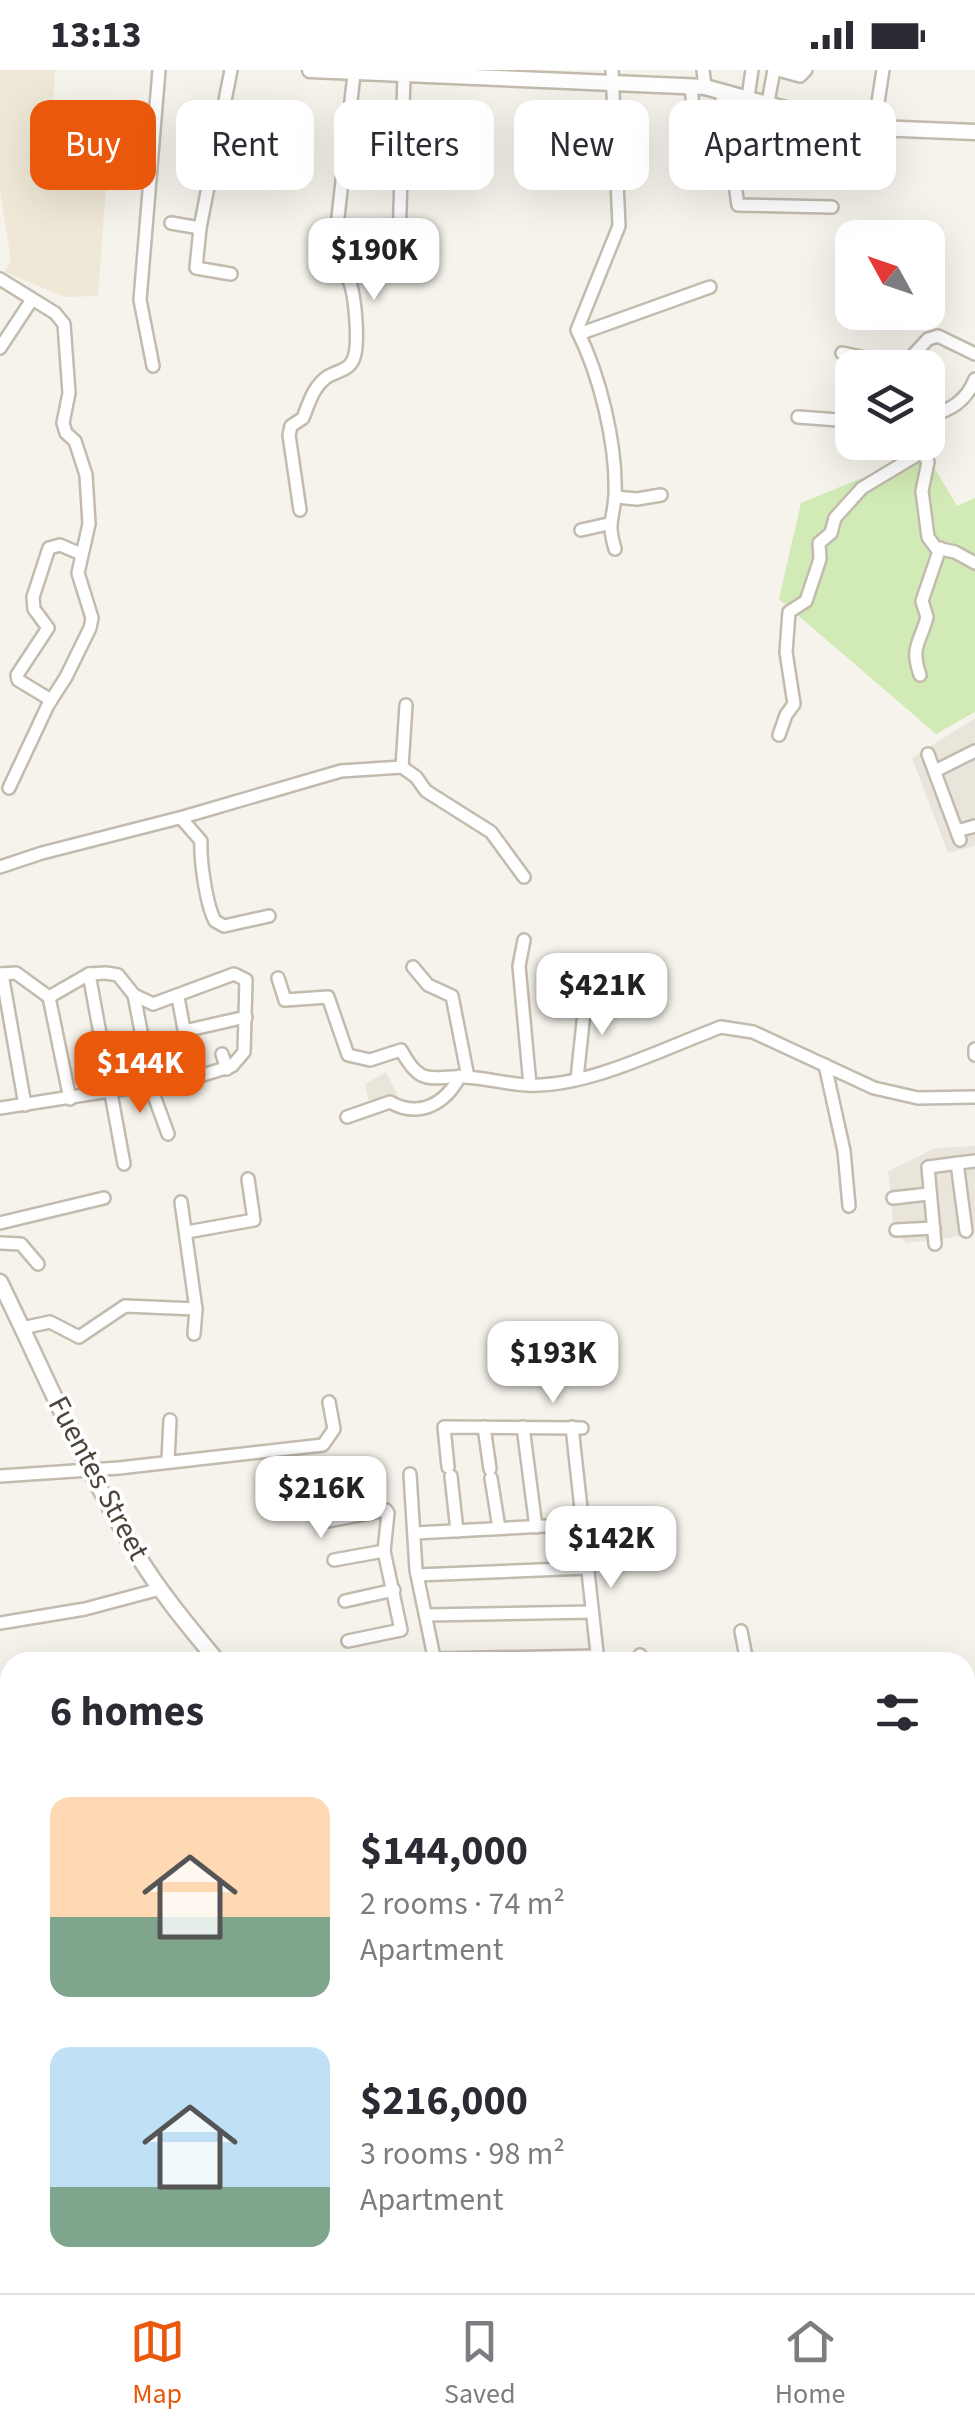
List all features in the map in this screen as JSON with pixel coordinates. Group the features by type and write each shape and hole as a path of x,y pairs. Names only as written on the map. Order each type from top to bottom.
{"street":[{"path":"153,366 140,300 159,70"},
{"path":"232,70 200,228 196,268 232,274"},
{"path":"310,70 613,77 706,88 760,100"},
{"path":"703,70 738,205 832,207"},
{"path":"748,97 752,70"},
{"path":"768,100 776,70 800,76 806,70"},
{"path":"878,100 882,70"},
{"path":"300,510 291,426 304,418 312,392 354,360 353,297 335,259 335,244 354,74"},
{"path":"403,249 399,242 410,74"},
{"path":"613,77 618,228 579,319 579,334 602,395 615,497 608,524 616,549"},
{"path":"703,100 706,88"},
{"path":"896,128 974,130"},
{"path":"171,223 200,228"},
{"path":"0,279 55,313 64,324 69,393 63,423 66,433 76,441 86,475 88,524 78,573 92,618 10,788"},
{"path":"579,334 710,287"},
{"path":"0,348 31,301"},
{"path":"918,350 928,339 938,336 975,354"},
{"path":"945,411 968,394 975,380"},
{"path":"798,417 835,420"},
{"path":"779,735 794,704 786,652 789,612 806,601 820,559 819,543 831,533 835,518 862,488 902,460"},
{"path":"927,460 922,491 928,537 940,548 975,563"},
{"path":"615,497 661,495"},
{"path":"581,530 608,524"},
{"path":"51,700 18,680 17,675 48,628 34,609 35,585 50,548 60,544 81,554"},
{"path":"920,675 915,644 928,617 922,601 940,548"},
{"path":"402,767 406,705"},
{"path":"935,771 975,751"},
{"path":"928,754 959,836 975,826"},
{"path":"0,867 42,852 181,818 341,771 402,767 426,791 490,832 524,877"},
{"path":"181,818 202,841 200,863 215,921 224,926 269,916"},
{"path":"524,940 519,966 530,1086"},
{"path":"347,1117 390,1102 407,1110 432,1106 450,1095 464,1076 452,996 428,985 412,967"},
{"path":"25,1105 1,974 16,973 48,997 70,1099"},
{"path":"88,974 124,1164"},
{"path":"0,1108 152,1086 227,1069 240,1060 246,1040 246,980 234,974 152,1004 134,995 118,975 88,974 48,997"},
{"path":"278,978 285,1000 328,997 348,1054 370,1060 401,1050 414,1070 444,1080 464,1076 530,1086 577,1079 721,1027 753,1032 896,1095 975,1097"},
{"path":"577,1079 586,994"},
{"path":"134,995 152,1086 168,1134"},
{"path":"178,997 193,1078"},
{"path":"184,1032 246,1017"},
{"path":"222,1054 227,1069"},
{"path":"825,1065 844,1151 849,1206"},
{"path":"935,1244 928,1167 975,1161"},
{"path":"957,1162 966,1230"},
{"path":"187,1232 254,1220 248,1179"},
{"path":"893,1198 928,1194"},
{"path":"0,1224 104,1198"},
{"path":"181,1202 196,1309 194,1334"},
{"path":"896,1230 934,1228"},
{"path":"0,1242 14,1242 27,1248 38,1264"},
{"name":"Fuentes Street","path":"0,1282 90,1469 134,1550 210,1652"},
{"path":"22,1328 50,1322 79,1336 125,1306 196,1309"},
{"path":"0,1476 323,1445 334,1429 329,1402"},
{"path":"168,1460 170,1420"},
{"path":"457,1530 444,1426 577,1427 597,1652"},
{"path":"484,1426 499,1528"},
{"path":"522,1427 536,1526"},
{"path":"410,1474 417,1572 432,1652"},
{"path":"361,1485 368,1514"},
{"path":"322,1486 328,1522 386,1510 388,1514 384,1551 400,1630 348,1642"},
{"path":"414,1532 583,1524"},
{"path":"334,1560 384,1551"},
{"path":"390,1576 588,1568"},
{"path":"0,1623 85,1609 160,1589"},
{"path":"345,1601 394,1590"},
{"path":"426,1615 592,1612"},
{"path":"741,1631 745,1652"}],"shaded area":[{"path":"0,70 55,70 53,100 30,100 30,190 106,190 98,296 65,297 5,272 11,260 0,191"},
{"path":"975,718 975,846 948,853 912,758"},
{"path":"386,1072 398,1096 370,1106 365,1084"},
{"path":"975,1146 975,1228 962,1236 907,1243 894,1232 888,1171 936,1148"}],"green space":[{"path":"906,460 930,460 957,506 975,498 975,712 936,734 779,599 801,503"}]}
